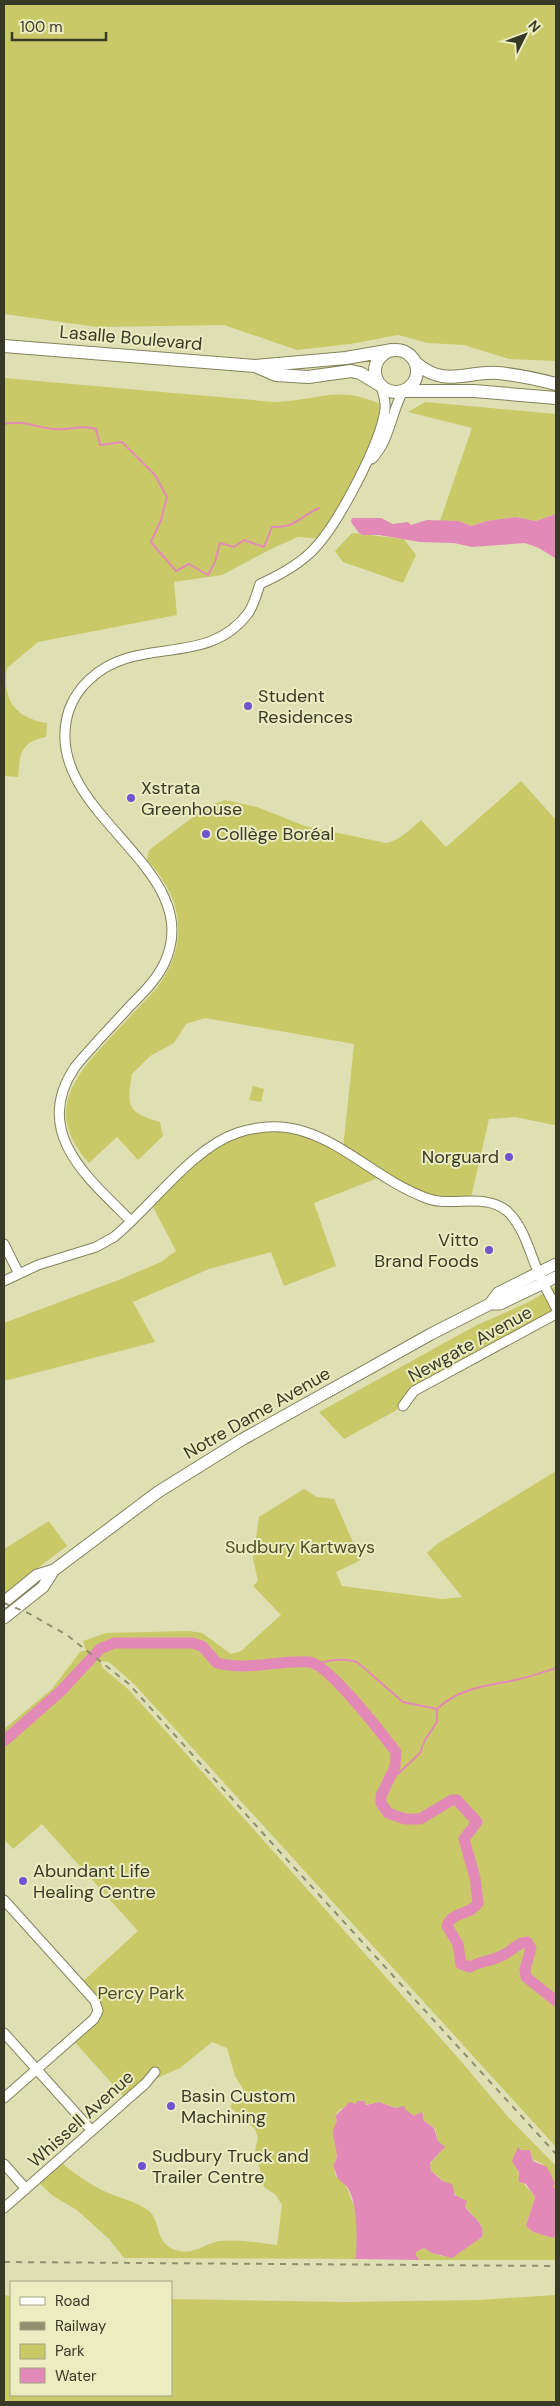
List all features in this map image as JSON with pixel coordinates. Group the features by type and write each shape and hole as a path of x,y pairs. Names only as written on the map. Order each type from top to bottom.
{"highway":[{"name":"Lasalle Boulevard","path":"4,346 255,366 346,358 392,350"},
{"path":"556,384 497,373 456,378 439,377 427,373 404,351 392,350 381,356 374,373 380,386 391,392 474,391 556,398"},
{"path":"404,391 414,382 417,370 416,364"},
{"name":"Lasalle Boulevard","path":"255,366 276,375 308,377 351,372 360,373 380,386"}],"main road":[{"name":"Notre Dame Avenue","path":"4,1618 43,1587 54,1570 138,1506 236,1444 431,1334 490,1304 498,1294 556,1264"},
{"name":"Notre Dame Avenue","path":"490,1304 500,1304 556,1277"},
{"name":"Notre Dame Avenue","path":"4,1602 37,1575 54,1570"}],"street":[{"path":"366,464 386,406 380,386"},
{"path":"131,1221 84,1174 68,1150 60,1118 61,1098 65,1084 75,1067 159,974 170,945 171,921 166,900 157,881 105,821 73,773 66,750 66,727 69,711 86,683 101,670 119,659 148,652 191,648 213,641 230,631 251,608 260,584 291,568 323,539 366,464 384,441 394,409 404,391"},
{"name":"Newgate Avenue","path":"4,1281 38,1265 96,1247 114,1237 199,1156 222,1139 248,1129 282,1126 314,1133 388,1179 427,1199 436,1201 482,1201 501,1206 511,1215 519,1228 556,1308"},
{"path":"4,1244 19,1274"},
{"name":"Newgate Avenue","path":"402,1406 414,1391 556,1314"},
{"path":"4,1900 95,2001 98,2011 94,2019 4,2098"},
{"path":"4,2033 92,2131"},
{"name":"Whissell Avenue","path":"4,2208 146,2083 155,2072"},
{"path":"4,2164 26,2189"}],"green space":[{"path":"4,4 556,4 556,361 509,359 464,345 428,343 398,335 350,344 297,350 224,325 97,327 4,314"},
{"path":"4,378 275,402 342,395 368,399 385,406 382,427 323,539 298,537 222,575 174,582 177,615 38,642 7,668 7,689 13,705 27,717 47,723 46,737 31,742 23,750 18,777 4,776"},
{"path":"425,402 556,414 556,514 536,521 515,517 487,521 471,526 459,521 440,521 472,428 408,412"},
{"path":"352,533 404,539 416,555 403,583 343,562 335,551"},
{"path":"521,781 556,820 556,1123 554,1125 515,1117 489,1119 470,1202 449,1202 435,1207 378,1178 314,1203 336,1266 284,1286 271,1252 209,1269 133,1302 155,1342 4,1381 4,1323 121,1279 161,1262 176,1251 151,1203 222,1140 282,1127 343,1149 354,1044 205,1018 186,1024 174,1043 150,1056 132,1074 129,1094 132,1107 135,1112 160,1122 163,1136 138,1160 117,1137 89,1163 75,1145 68,1128 66,1112 69,1096 75,1081 97,1052 156,989 167,972 174,956 178,939 175,907 160,875 147,860 149,850 208,806 225,800 257,807 305,826 386,843 401,837 421,820 446,847"},
{"path":"253,1086 264,1089 261,1102 249,1100"},
{"path":"556,1286 556,1314 414,1391 395,1411 344,1439 319,1412 475,1326 529,1302"},
{"path":"556,1471 556,2147 135,1685 109,1662 100,1661 103,1668 129,1690 460,2060 509,2118 556,2166 556,2191 553,2189 549,2172 540,2163 535,2160 534,2162 530,2150 517,2150 515,2155 516,2167 522,2182 535,2196 526,2226 533,2232 553,2238 556,2236 556,2260 419,2260 416,2252 424,2248 442,2256 455,2255 461,2252 482,2237 481,2224 452,2189 431,2171 430,2164 443,2149 438,2141 435,2128 423,2120 423,2117 414,2116 399,2107 395,2108 379,2102 364,2105 364,2101 340,2109 335,2116 337,2120 333,2132 337,2151 336,2162 333,2165 336,2177 345,2184 356,2210 358,2241 355,2259 124,2258 109,2239 77,2210 53,2196 37,2181 60,2161 92,2185 149,2211 153,2215 159,2233 166,2244 172,2249 185,2252 220,2241 242,2241 277,2245 282,2205 276,2195 264,2187 255,2150 258,2138 255,2129 230,2107 232,2103 245,2097 243,2089 235,2076 227,2048 212,2042 180,2068 146,2083 127,2100 71,2038 98,2010 80,1984 138,1931 42,1824 13,1849 4,1839 4,1729 52,1689 80,1652 86,1650 83,1641 106,1633 189,1631 202,1633 231,1654 241,1651 281,1615 253,1586 258,1581 253,1559 259,1517 304,1489 317,1497 334,1499 361,1560 336,1572 342,1586 442,1599 462,1597 427,1553 437,1544"},
{"path":"49,1521 67,1546 4,1593 4,1549"},
{"path":"4,2295 10,2296 10,2396 172,2396 172,2299 345,2302 479,2300 556,2295 556,2402 4,2402"}],"water":[{"path":"556,514 555,558 539,548 525,543 472,547 454,543 420,542 379,535 363,535 359,533 351,522 352,518 381,518 393,524 408,522 411,525 427,520 459,521 471,526 487,521 515,517 536,521"},
{"path":"357,2101 364,2101 366,2105 379,2102 395,2108 404,2106 414,2116 421,2112 423,2120 434,2128 438,2141 445,2147 430,2163 431,2171 443,2181 452,2184 455,2195 467,2201 465,2206 482,2227 482,2237 452,2258 432,2253 424,2248 416,2252 419,2260 355,2259 357,2242 356,2219 349,2189 338,2179 333,2165 336,2161 337,2153 333,2131 337,2120 335,2116 350,2102 356,2104"},
{"path":"518,2147 521,2150 530,2150 533,2161 547,2167 555,2184 553,2186 556,2191 556,2236 553,2238 533,2232 526,2226 535,2197 526,2184 519,2182 519,2173 512,2161"}],"waterway":[{"path":"4,424 24,423 59,429 90,428 96,429 100,445 122,442 155,475 167,497 161,520 151,542 176,571 189,564 208,575 215,562 220,543 234,547 244,540 264,547 272,527 292,524 319,508"},
{"path":"4,1741 61,1691 100,1649 114,1643 192,1643 202,1646 217,1663 229,1665 251,1666 297,1662 309,1662 318,1665 355,1701 396,1752 395,1767 381,1796 381,1803 388,1813 405,1819 420,1819 452,1800 457,1800 477,1822 464,1839 475,1878 478,1903 471,1910 457,1915 449,1921 447,1926 458,1944 461,1964 470,1967 499,1957 521,1943 527,1942 531,1948 525,1969 526,1977 556,2001"},
{"path":"316,1664 336,1660 357,1662 403,1702 437,1709"},
{"path":"389,1777 398,1774 420,1753 425,1740 437,1722 437,1709 445,1702 472,1689 523,1678 556,1668"}],"railway":[{"path":"4,1603 28,1613 67,1635 129,1684 556,2154"},
{"path":"4,2262 556,2266"}],"place":[{"name":"Student Residences","path":"248,706"},
{"name":"Xstrata Greenhouse","path":"131,798"},
{"name":"Collège Boréal","path":"206,834"},
{"name":"Norguard","path":"509,1157"},
{"name":"Vitto Brand Foods","path":"489,1250"},
{"name":"Abundant Life Healing Centre","path":"23,1881"},
{"name":"Basin Custom Machining","path":"171,2106"},
{"name":"Sudbury Truck and Trailer Centre","path":"142,2166"}],"park label":[{"name":"Sudbury Kartways","path":"300,1547"},
{"name":"Percy Park","path":"141,1993"}]}
